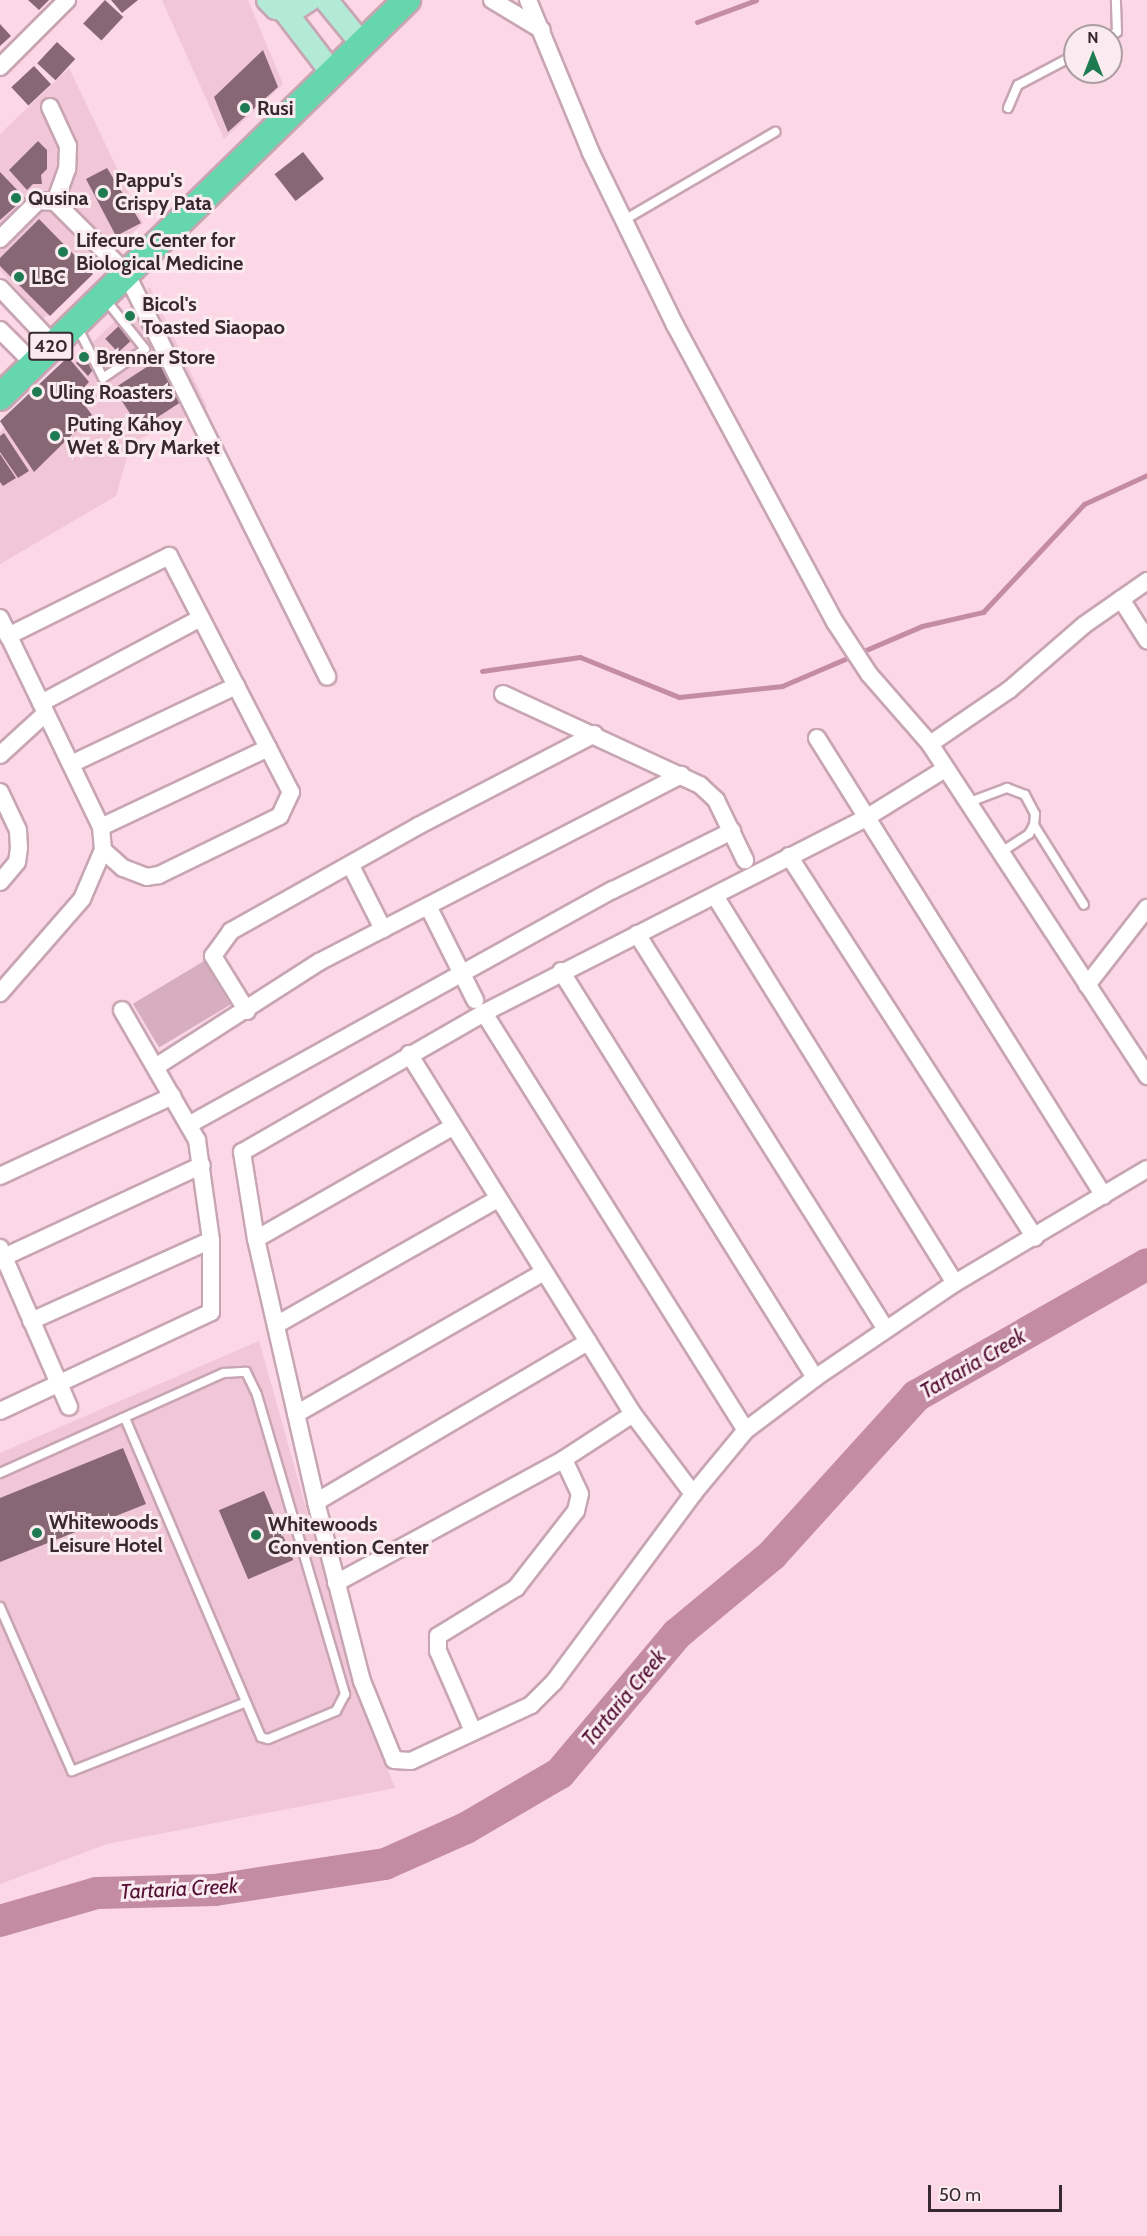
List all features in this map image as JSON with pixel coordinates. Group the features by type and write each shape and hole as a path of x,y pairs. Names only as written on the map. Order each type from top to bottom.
{"main road":[{"name":"420","path":"0,397 407,0"}],"street":[{"path":"0,67 67,0"},
{"path":"276,5 299,9 309,0"},
{"path":"326,0 362,44"},
{"path":"492,0 542,30"},
{"path":"528,0 591,153 626,219 675,325 835,622 869,674 930,744 999,854 1087,984 1142,1055 1147,1076"},
{"path":"276,5 333,74"},
{"path":"50,107 68,146 67,169 55,202"},
{"path":"0,239 38,201 55,202 126,273 327,677"},
{"path":"0,288 53,344"},
{"path":"0,330 34,364"},
{"path":"8,636 169,556 291,792 280,816 159,875 147,877 123,868 103,850"},
{"path":"930,744 1009,690 1084,625 1147,581"},
{"path":"1121,599 1147,640"},
{"path":"0,618 101,827 103,850 82,899 0,993"},
{"path":"0,755 44,708 201,618"},
{"path":"71,764 236,686"},
{"path":"503,694 682,775 710,792 745,860"},
{"path":"247,1011 213,956 231,931 595,734"},
{"path":"817,738 1104,1196"},
{"path":"101,827 268,748"},
{"path":"945,769 866,818 715,896 561,972 479,1007 409,1054 242,1152 256,1239 336,1583 362,1681 394,1760 411,1761 531,1705 554,1682 693,1494 746,1430 815,1378 955,1283 1035,1238 1147,1169"},
{"path":"157,1066 247,1011 319,962 429,908 682,775"},
{"path":"0,792 18,830 19,848 17,862 0,882"},
{"path":"190,1124 613,890 732,831"},
{"path":"789,856 1035,1238"},
{"path":"351,866 384,929"},
{"path":"715,896 955,1283"},
{"path":"429,908 479,1007 746,1430"},
{"path":"1087,984 1147,908"},
{"path":"637,934 886,1329"},
{"path":"561,972 815,1378"},
{"path":"0,1411 211,1312 211,1240 202,1165 190,1124 122,1010"},
{"path":"409,1054 452,1127 633,1414 693,1494"},
{"path":"0,1176 172,1096"},
{"path":"256,1239 452,1127"},
{"path":"69,1407 2,1252 202,1165"},
{"path":"276,1325 498,1199"},
{"path":"31,1321 211,1240"},
{"path":"296,1414 544,1272"},
{"path":"316,1502 588,1342"},
{"path":"336,1583 564,1459 633,1414"},
{"path":"473,1731 438,1651 438,1636 516,1588 576,1511 580,1494 564,1459"}],"lane":[{"path":"1116,0 1117,24"},
{"path":"1008,108 1018,85 1063,61"},
{"path":"626,219 775,132"},
{"path":"75,323 103,378 145,349 103,296"},
{"path":"967,803 1007,788 1017,789 1025,795 1035,814 1034,825 1029,834 999,854"},
{"path":"1034,825 1084,906"},
{"path":"0,1473 126,1420 224,1373 246,1372 253,1383 345,1694 336,1711 268,1739 261,1737 244,1703 126,1420"},
{"path":"0,1607 72,1771 244,1703"}],"shaded area":[{"path":"162,0 248,0 283,84 224,139"},
{"path":"69,68 143,223 43,319 0,270 0,134"},
{"path":"150,287 207,407 131,443 116,496 0,564 0,432"},
{"path":"204,961 230,1005 159,1047 133,1004"},
{"path":"259,1341 359,1696 395,1788 107,1844 0,1884 0,1453"}],"building":[{"path":"28,0 49,0 39,10"},
{"path":"105,0 123,17 101,40 83,23"},
{"path":"111,0 138,0 122,13"},
{"path":"0,24 11,36 0,46"},
{"path":"57,42 75,59 56,80 37,63"},
{"path":"263,50 278,87 228,132 214,97"},
{"path":"34,66 51,84 28,105 11,87"},
{"path":"38,141 47,150 47,169 41,175 42,184 33,184 27,190 9,170"},
{"path":"303,152 324,179 296,201 275,174"},
{"path":"107,168 141,223 116,236 86,179"},
{"path":"0,172 25,198 0,220"},
{"path":"39,219 93,274 50,316 0,266 0,258"},
{"path":"122,323 135,337 118,353 105,339"},
{"path":"86,354 93,370 88,376 76,363"},
{"path":"68,357 89,382 77,395 92,415 34,472 0,421"},
{"path":"159,359 185,399 140,429 114,388"},
{"path":"4,433 29,471 18,478 0,452 0,436"},
{"path":"0,454 16,478 3,486 0,482"},
{"name":"Whitewoods Leisure Hotel","path":"123,1448 146,1504 0,1562 0,1498"},
{"name":"Whitewoods Convention Center","path":"264,1491 293,1560 248,1579 219,1510"}],"waterway":[{"path":"697,22 756,0"},
{"path":"482,671 580,657 679,697 782,686 922,626 983,612 1084,504 1147,475"},
{"name":"Tartaria Creek","path":"0,1921 97,1893 215,1890 385,1864 466,1828 560,1773 677,1634 772,1555 916,1396 1147,1264"}],"place":[{"name":"Rusi","path":"245,108"},
{"name":"Pappu's Crispy Pata","path":"103,193"},
{"name":"Qusina","path":"16,198"},
{"name":"Lifecure Center for Biological Medicine","path":"63,252"},
{"name":"LBC","path":"19,277"},
{"name":"Bicol's Toasted Siaopao","path":"130,316"},
{"name":"Brenner Store","path":"84,357"},
{"name":"Uling Roasters","path":"37,392"},
{"name":"Puting Kahoy Wet & Dry Market","path":"55,436"},
{"name":"Whitewoods Leisure Hotel","path":"37,1533"},
{"name":"Whitewoods Convention Center","path":"256,1535"}]}
